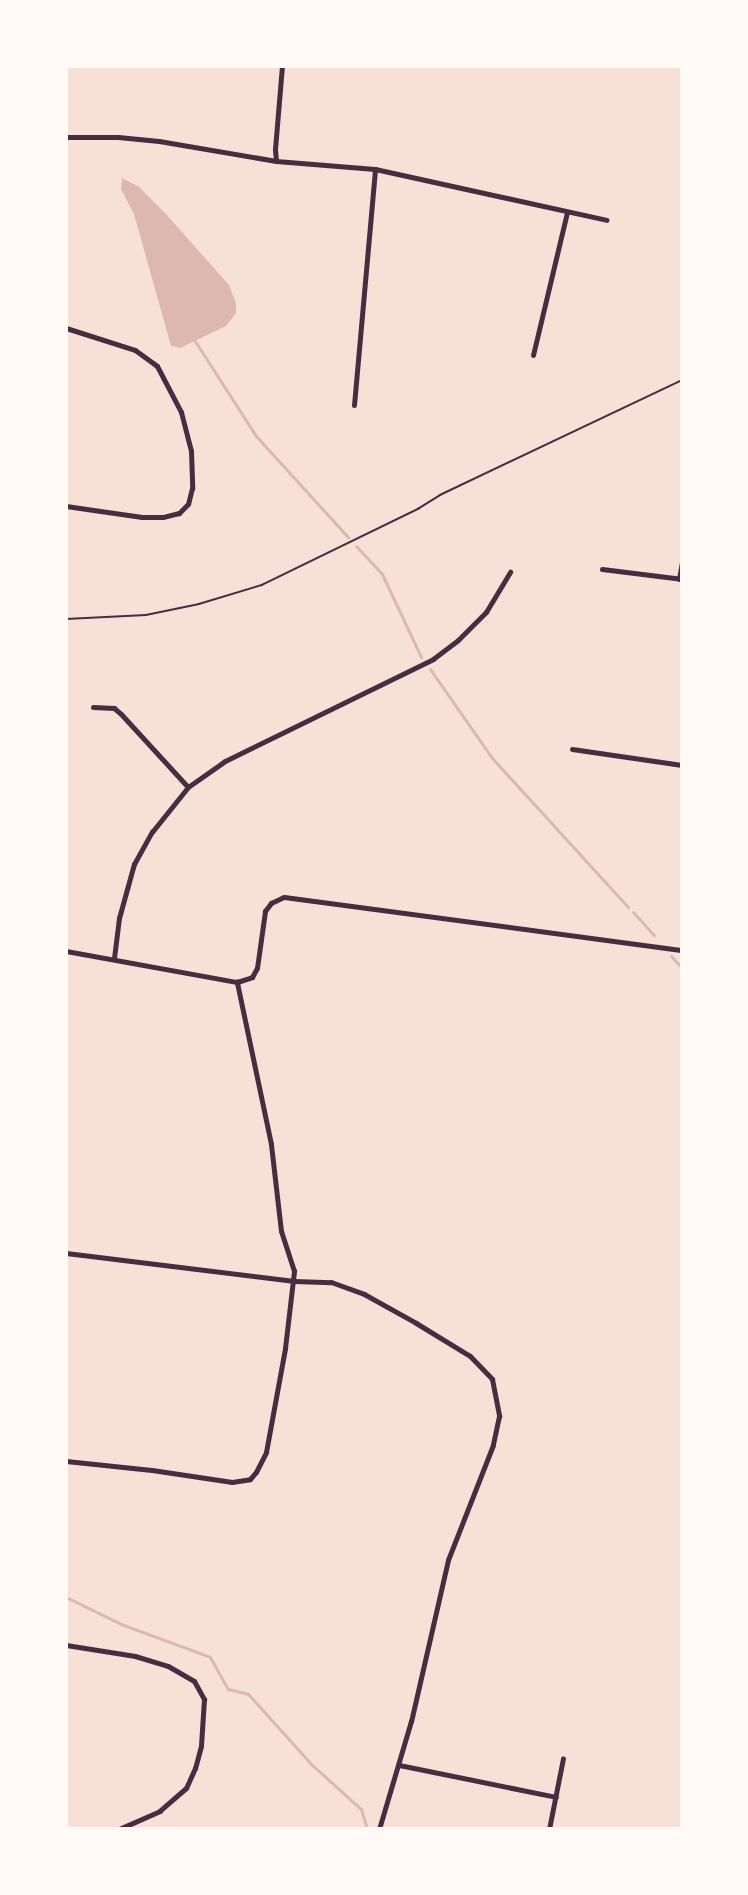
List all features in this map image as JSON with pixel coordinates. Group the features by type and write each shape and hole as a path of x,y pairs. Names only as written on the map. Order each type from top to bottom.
{"street":[{"path":"276,161 282,66"},
{"path":"66,136 159,141 276,161 375,169 606,220"},
{"path":"354,405 375,169"},
{"path":"533,355 567,212"},
{"path":"66,328 135,350 157,366 181,412 190,451 192,488 188,504 179,513 163,517 142,518 66,506"},
{"path":"602,569 681,579 682,562"},
{"path":"114,958 121,909 134,864 152,832 188,788 225,761 433,659 458,640 486,612 510,572"},
{"path":"93,707 114,708 188,788"},
{"path":"572,749 682,765"},
{"path":"66,951 237,982 252,977 257,968 261,958 263,918 271,903 284,897 682,950"},
{"path":"66,1461 152,1470 232,1482 249,1479 262,1462 270,1438 294,1281 281,1231 271,1144 237,982"},
{"path":"66,1253 294,1281 331,1282 384,1304 470,1356 492,1379 499,1416 493,1445 448,1560 399,1765 379,1829"},
{"path":"66,1645 135,1656 168,1666 194,1681 204,1699 201,1746 186,1788 160,1810 119,1829"},
{"path":"549,1829 563,1758"},
{"path":"399,1765 556,1797"}],"path":[{"path":"66,619 119,618 155,613 199,604 262,585 418,509 440,495 682,380"}],"shaded area":[{"path":"122,178 139,187 166,214 229,285 236,303 236,313 226,326 180,348 171,346 134,214 121,189"}],"waterway":[{"path":"195,341 256,436 348,537"},
{"path":"356,546 382,574 421,657"},
{"path":"430,669 492,758 628,907"},
{"path":"633,912 654,935"},
{"path":"671,956 682,968"},
{"path":"66,1597 121,1624 210,1657 228,1689 248,1694 311,1764 361,1809 367,1829"}]}
